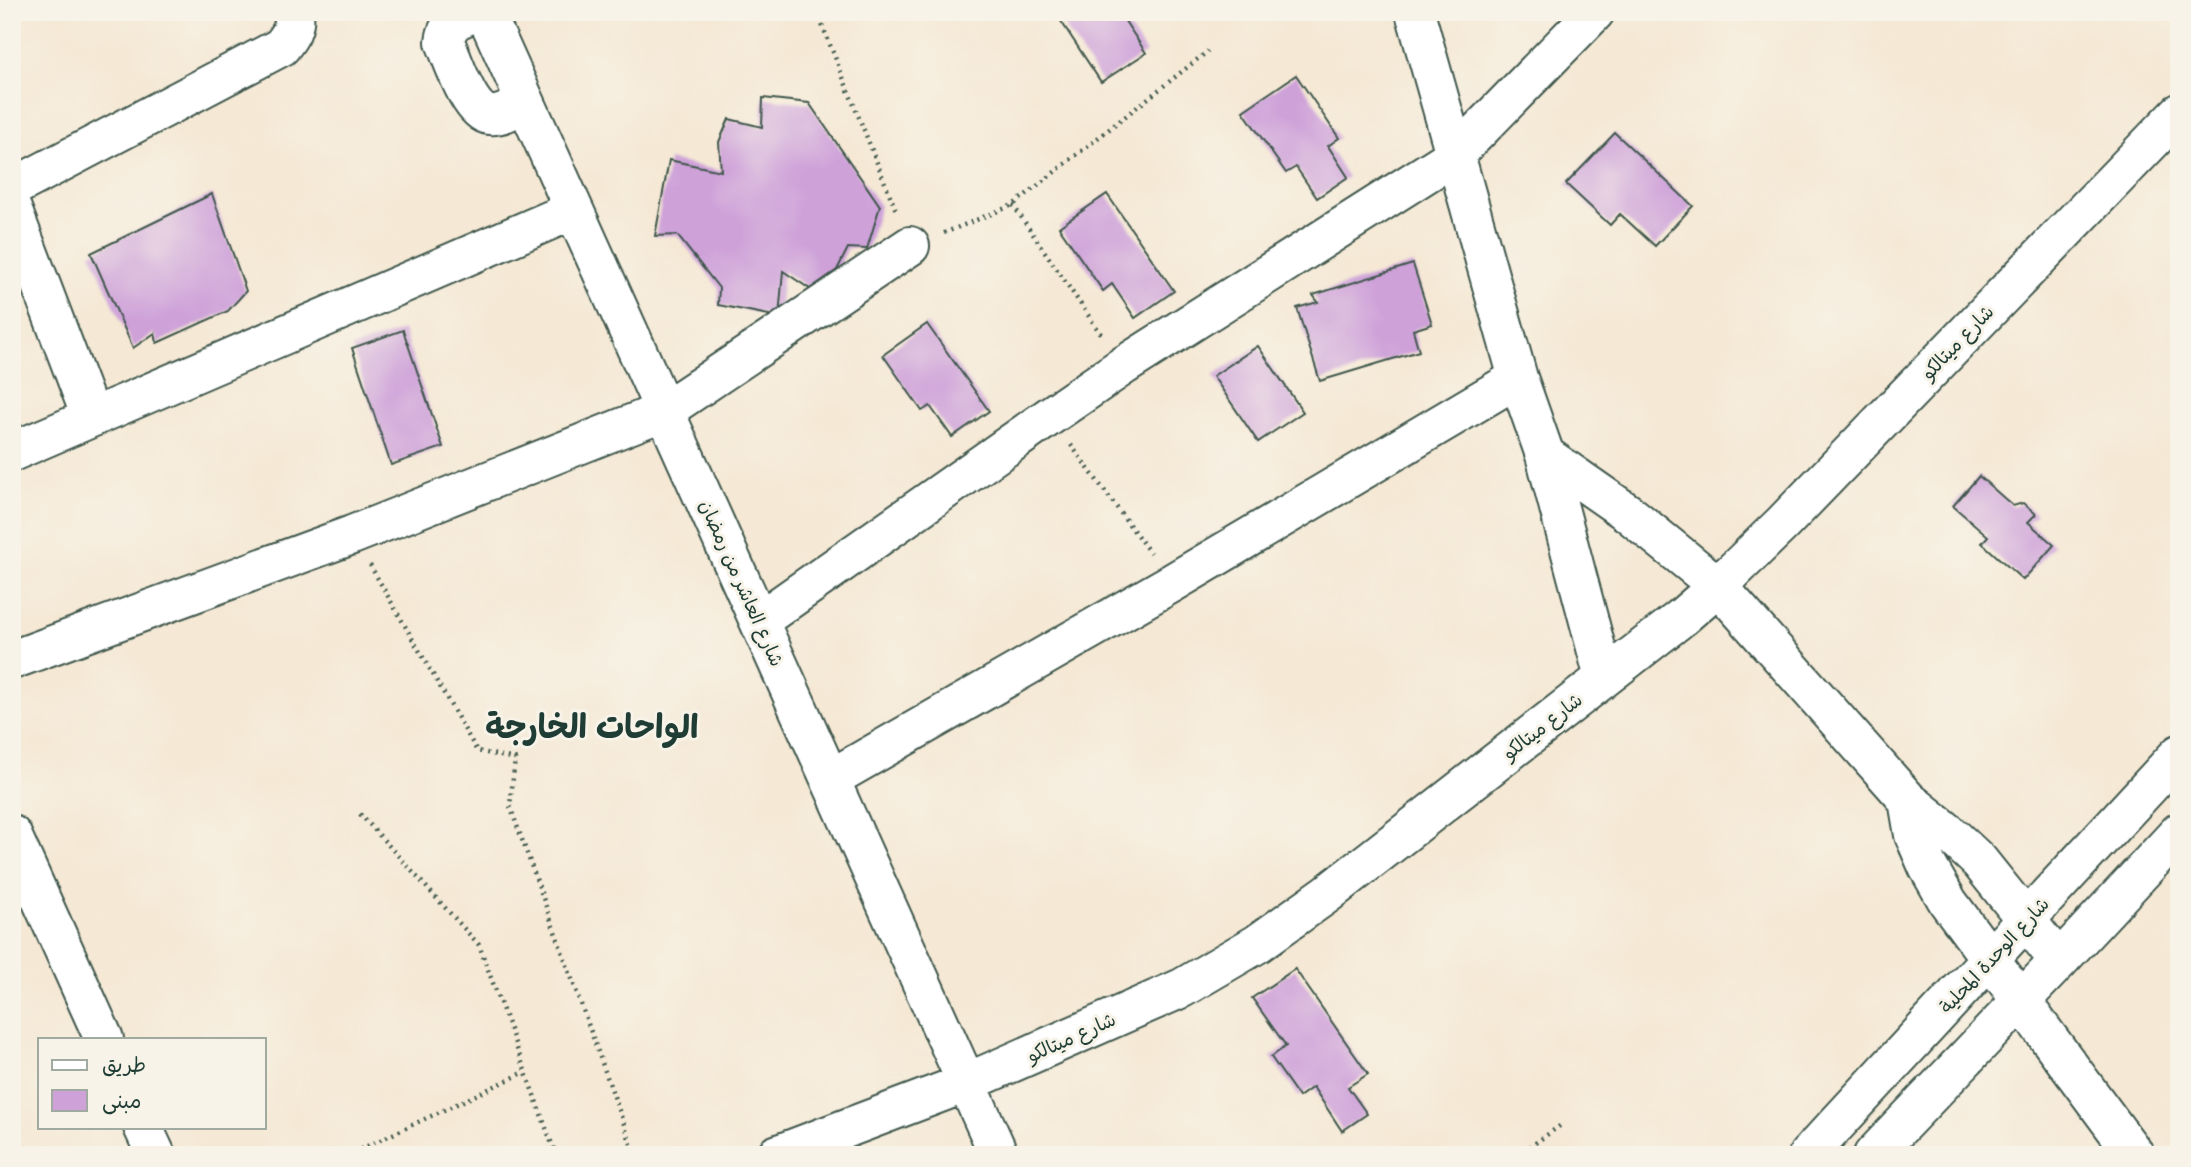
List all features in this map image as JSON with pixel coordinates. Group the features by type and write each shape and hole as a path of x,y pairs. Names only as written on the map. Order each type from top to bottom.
{"street":[{"path":"12,188 281,47 291,35 294,12"},
{"path":"477,12 451,23 445,42 471,102 478,111 489,115 500,114 525,102"},
{"name":"شارع العاشر من رمضان","path":"485,12 999,1155"},
{"path":"1415,12 1518,378 1545,455 1604,678"},
{"path":"759,621 1123,366 1455,155 1595,12"},
{"name":"شارع ميتالكو","path":"776,1155 818,1147 1182,988 1257,944 1327,894 1718,586 2179,113"},
{"path":"12,209 91,417"},
{"path":"12,452 574,210"},
{"path":"12,660 352,535 664,411 910,246"},
{"path":"830,779 1172,583 1518,378"},
{"path":"1545,455 1628,513 1718,586 1908,800 1979,861 2059,961"},
{"name":"شارع الوحدة المحلية","path":"1808,1155 2179,754"},
{"path":"1908,800 1914,835 1948,902 2135,1155"},
{"path":"1873,1155 2179,832"},
{"path":"12,835 104,1038"},
{"path":"144,1128 156,1155"}],"path":[{"path":"817,12 910,246 1013,205 1208,51"},
{"path":"1013,205 1123,366"},
{"path":"1049,416 1172,583"},
{"path":"352,535 477,751 515,760 510,806 635,1155"},
{"path":"360,814 479,946 556,1155"},
{"path":"348,1155 525,1072"},
{"path":"1518,1155 1564,1123"}],"building":[{"path":"1055,12 1119,12 1146,53 1101,82"},
{"path":"1296,75 1339,138 1328,146 1348,177 1317,198 1296,167 1286,173 1243,111"},
{"path":"763,98 809,103 880,206 867,249 848,248 837,270 810,289 783,271 779,317 718,305 719,288 677,235 655,236 669,160 721,171 719,142 729,119 762,127"},
{"path":"1615,133 1693,206 1655,246 1620,214 1610,225 1566,184"},
{"path":"212,194 246,291 228,311 157,343 155,333 133,348 91,253"},
{"path":"1107,194 1174,291 1135,318 1112,284 1103,291 1059,227"},
{"path":"1413,264 1432,324 1413,330 1419,351 1320,381 1297,308 1318,302 1313,295"},
{"path":"927,324 989,411 952,437 930,406 922,411 883,355"},
{"path":"403,330 443,447 391,465 352,348"},
{"path":"1258,346 1303,412 1258,442 1213,376"},
{"path":"1979,476 2013,506 2023,503 2036,514 2028,522 2054,545 2023,580 1982,543 1988,536 1953,506"},
{"path":"1295,969 1368,1074 1348,1087 1367,1114 1342,1131 1313,1087 1299,1097 1271,1057 1286,1046 1252,998"}],"district":[{"name":"الواحات الخارجة","path":"592,726"}]}
